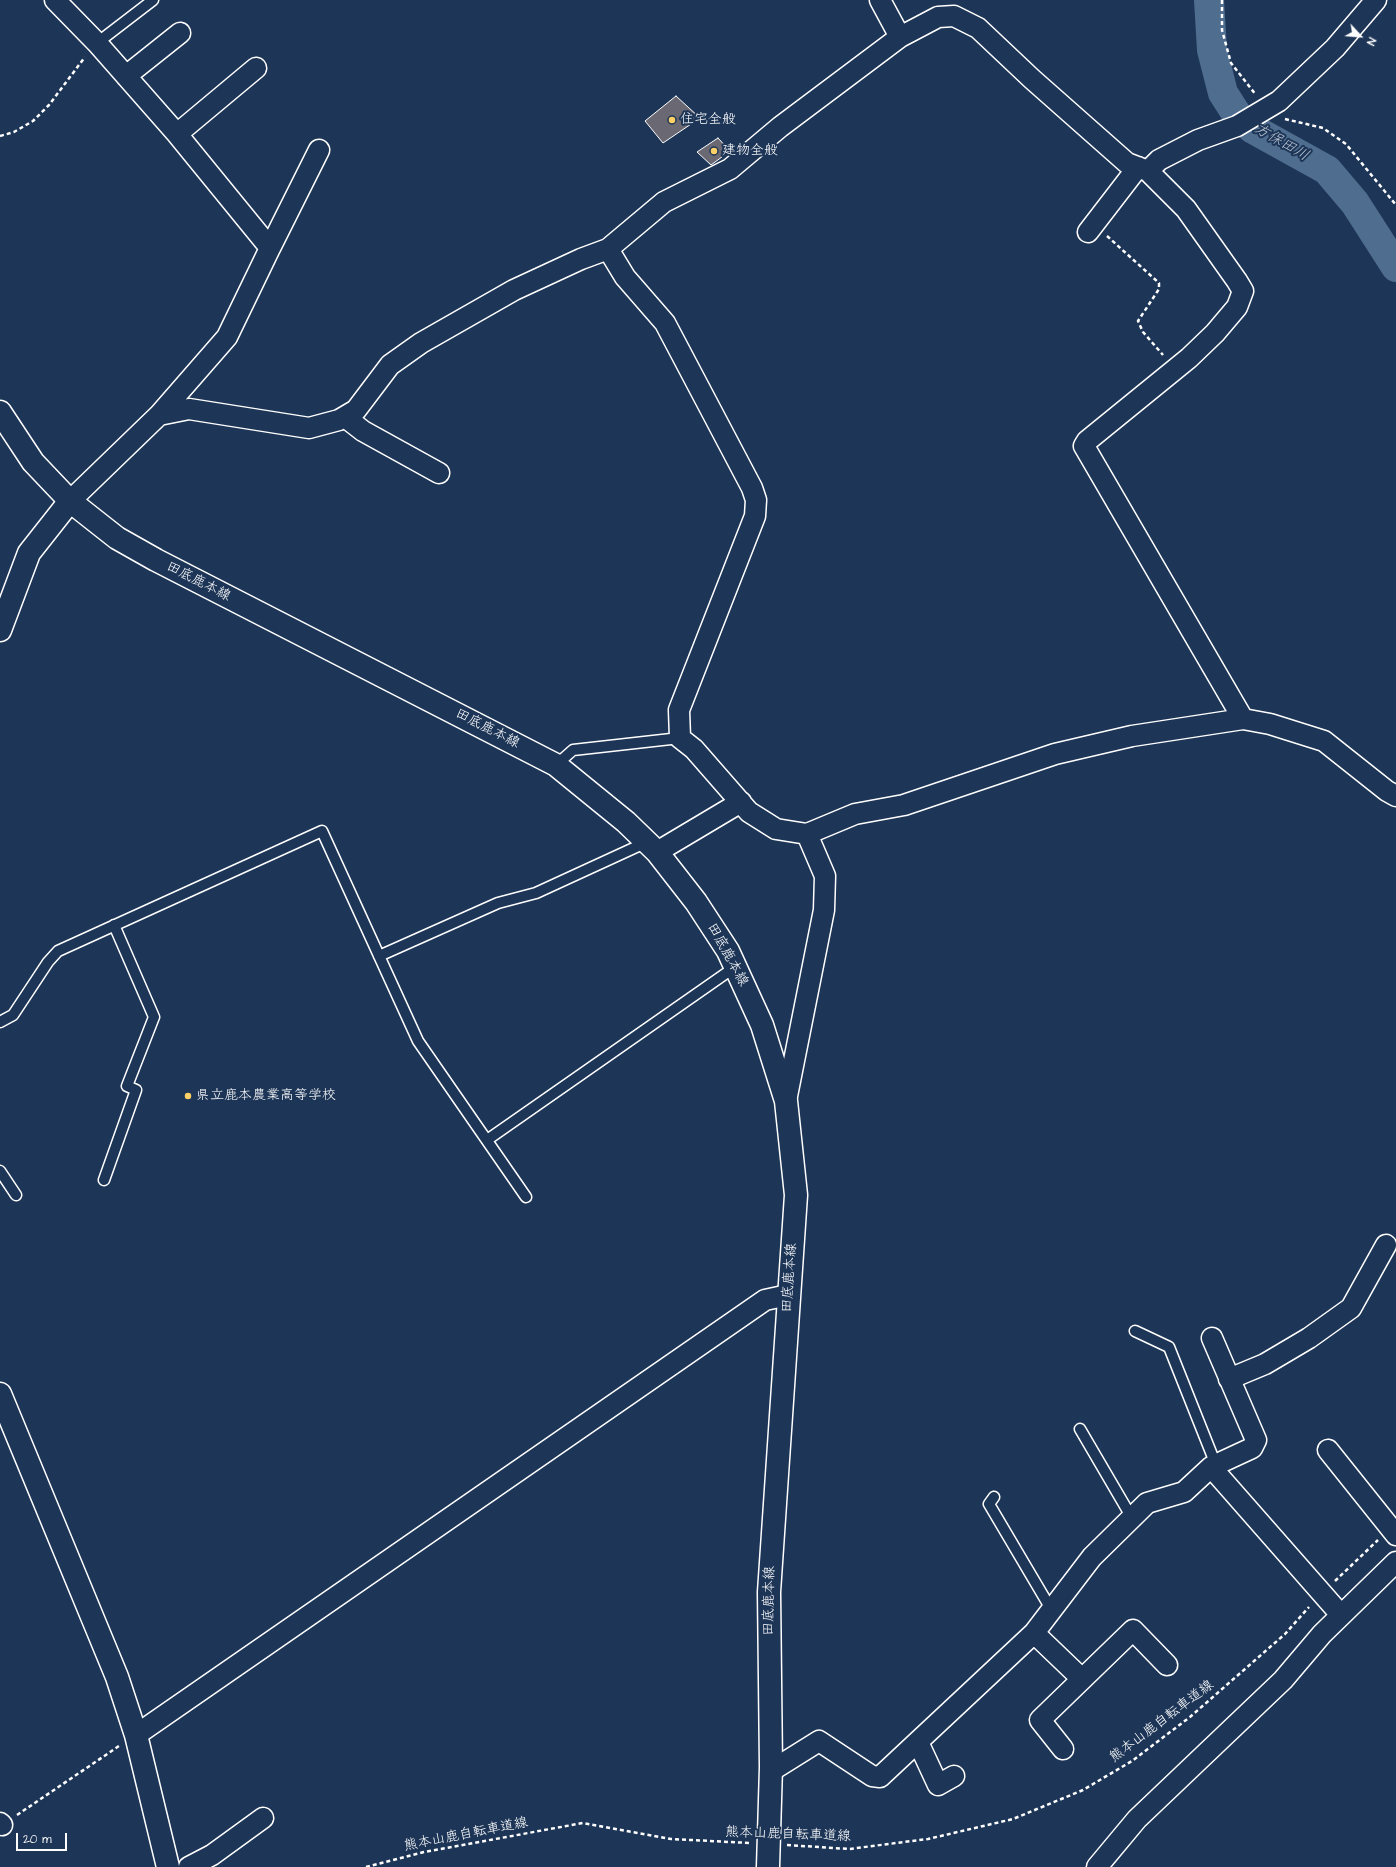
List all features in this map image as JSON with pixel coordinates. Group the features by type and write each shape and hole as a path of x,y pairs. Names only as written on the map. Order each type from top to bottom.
{"main road":[{"name":"田底鹿本線","path":"0,412 33,462 70,501 117,538 156,560 556,765 626,822 652,847 696,902 728,951 762,1025 786,1101 796,1195 768,1592 771,1771 768,1867"},
{"path":"0,630 29,553 70,501"},
{"path":"0,1394 116,1677 136,1735 168,1867"}],"street":[{"path":"55,0 96,43 177,134 270,248"},
{"path":"880,0 900,37"},
{"path":"1092,228 1143,169 1198,140 1237,126 1279,101 1335,48 1376,0"},
{"path":"159,415 189,409 309,428 345,417 356,410 390,365 421,344 514,290 581,259 608,249 664,202 730,169 780,127 900,37 938,17 954,16 963,19 978,28 1127,163 1143,169 1186,209 1243,291 1237,306 1215,333 1174,371 1087,441 1084,446 1243,719"},
{"path":"126,76 180,33"},
{"path":"177,134 256,68"},
{"path":"70,501 159,415 227,337 319,150"},
{"path":"608,249 625,277 665,323 752,488 756,500 755,516 679,710 680,738 694,749 749,812 776,829 807,834 855,814 904,805 1055,754 1132,736 1243,719 1270,724 1324,741 1387,791 1396,796"},
{"path":"345,417 363,431 439,473"},
{"path":"652,847 741,802"},
{"path":"786,1101 824,910 825,876 807,834"},
{"path":"1229,1379 1265,1364 1309,1338 1351,1308 1386,1245"},
{"path":"136,1735 765,1300 788,1295"},
{"path":"771,1771 819,1741 872,1776 880,1777 1034,1633 1051,1609 1092,1558 1147,1503 1184,1492 1214,1466 1252,1448 1256,1440 1212,1338"},
{"path":"1328,1450 1393,1532"},
{"path":"1214,1466 1321,1594 1341,1615"},
{"path":"1097,1867 1137,1819 1283,1680 1322,1634 1396,1562"},
{"path":"1063,1749 1040,1720 1081,1678 1133,1630 1167,1665"},
{"path":"1034,1633 1081,1678"},
{"path":"918,1742 938,1785 954,1776"},
{"path":"189,1867 212,1855 263,1818"}],"lane":[{"path":"96,43 153,0"},
{"path":"556,765 573,750 680,738"},
{"path":"0,1022 13,1015 48,962 58,950 322,831 418,1041 526,1197"},
{"path":"380,956 498,903 536,893 652,847"},
{"path":"104,1180 136,1090 127,1086 154,1017 114,925"},
{"path":"487,1140 735,967"},
{"path":"0,1171 16,1195"},
{"path":"1135,1331 1169,1347 1214,1466"},
{"path":"1080,1429 1132,1518"},
{"path":"994,1497 989,1504 1051,1609"}],"path":[{"path":"0,136 14,132 33,121 49,105 96,43"},
{"path":"1092,228 1158,283 1159,289 1138,321 1143,332 1174,371"},
{"name":"熊本山鹿自転車道線","path":"366,1867 424,1852 583,1823 671,1839 849,1849 928,1839 1013,1819 1083,1790 1132,1761 1190,1717 1285,1634 1321,1594 1393,1532"},
{"path":"1,1824 136,1735"}],"building":[{"name":"住宅全般","path":"676,96 700,118 663,143 645,121"},
{"name":"建物全般","path":"718,138 730,151 711,165 697,152"}],"waterway":[{"name":"方保田川","path":"1209,0 1212,50 1223,93 1239,118 1253,129 1327,170 1355,203 1396,267"}],"place":[{"name":"住宅全般","path":"672,120"},
{"name":"建物全般","path":"714,151"},
{"name":"県立鹿本農業高等学校","path":"188,1096"}]}
